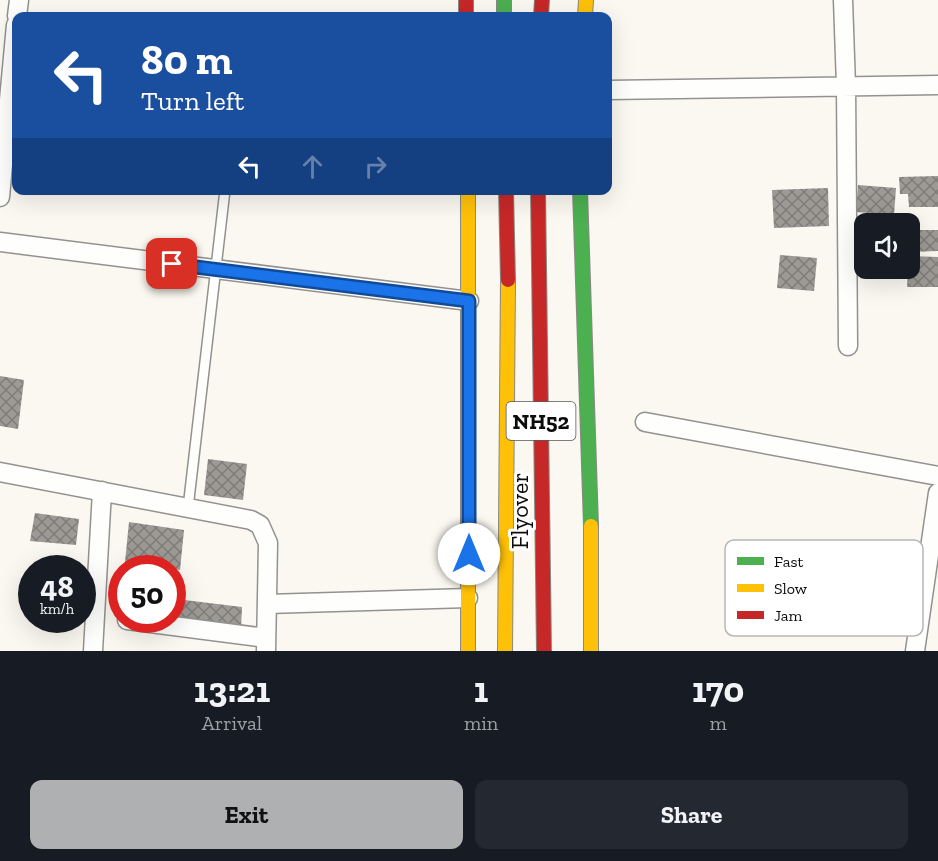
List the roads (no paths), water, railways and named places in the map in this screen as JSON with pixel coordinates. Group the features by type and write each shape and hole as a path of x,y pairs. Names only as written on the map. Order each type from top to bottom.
{"main road":[{"path":"468,195 468,651"},
{"name":"Flyover","path":"505,651 509,329 506,195"},
{"name":"Flyover","path":"538,195 544,651"},
{"path":"580,195 591,496 591,651"}],"street":[{"path":"843,0 848,346"},
{"path":"0,198 5,94 12,51"},
{"path":"612,90 938,85"},
{"path":"0,242 469,301"},
{"path":"645,422 938,476"},
{"path":"0,472 251,520 260,525 268,543 266,645 186,631"},
{"path":"96,597 102,491"},
{"path":"923,596 938,493"},
{"path":"267,604 468,598"},
{"path":"93,651 94,633"},
{"path":"915,651 917,636"}],"lane":[{"path":"188,508 224,195"}]}
